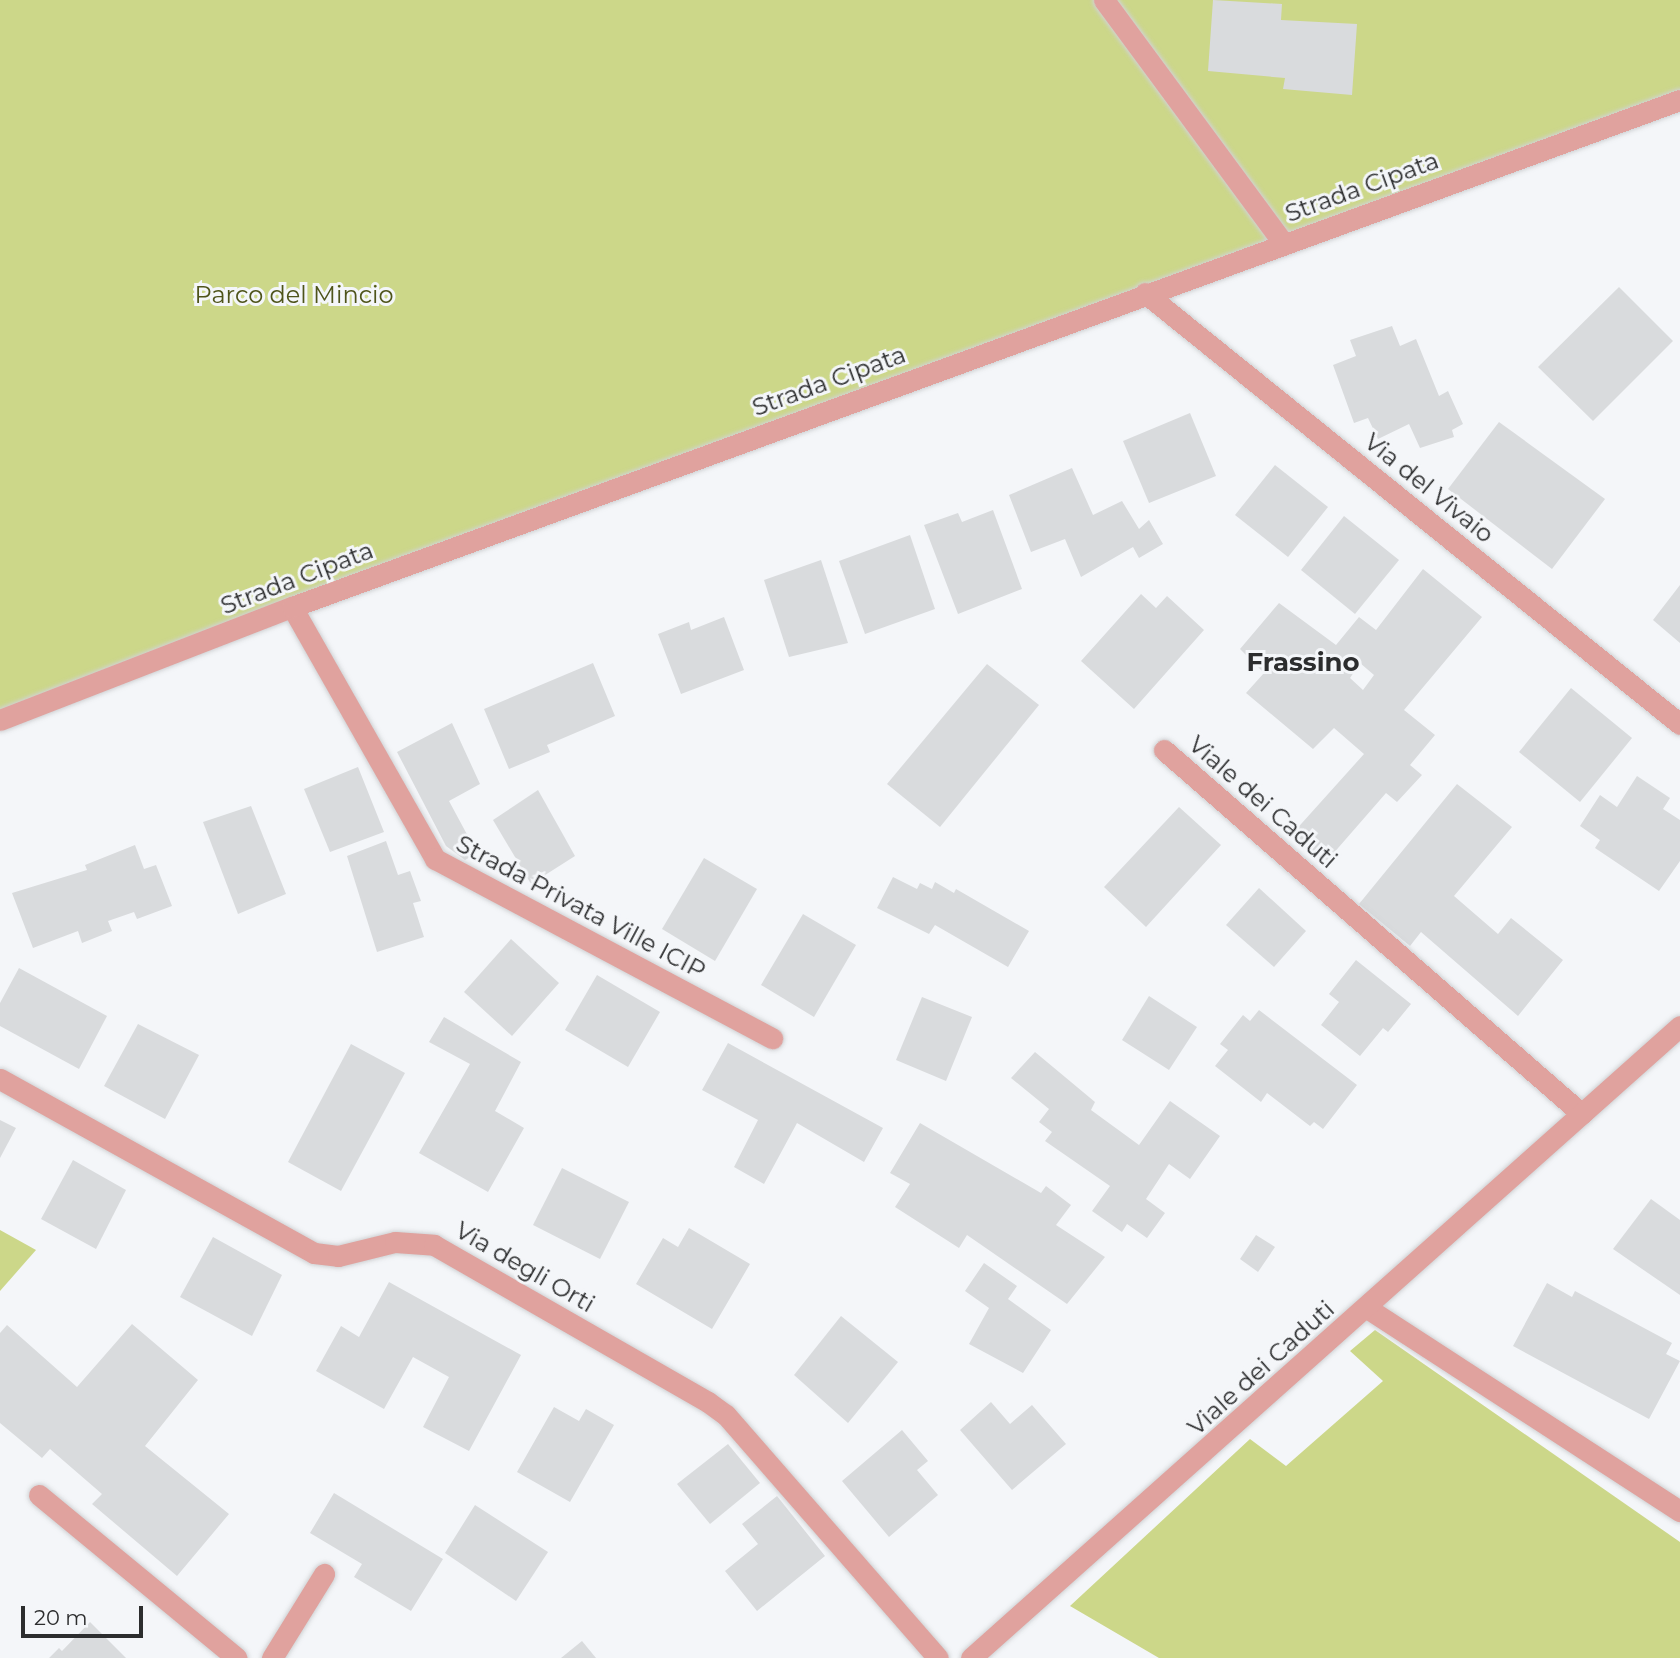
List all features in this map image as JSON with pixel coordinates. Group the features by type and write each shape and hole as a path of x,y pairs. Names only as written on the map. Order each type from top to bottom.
{"street":[{"path":"1104,0 1283,243"},
{"name":"Strada Cipata","path":"0,720 292,607 1145,293 1680,100"},
{"name":"Via del Vivaio","path":"1145,293 1680,724"},
{"name":"Strada Privata Ville ICIP","path":"292,607 435,859 772,1038"},
{"name":"Viale dei Caduti","path":"1164,750 1582,1114"},
{"name":"Viale dei Caduti","path":"971,1658 1367,1308 1680,1026"},
{"name":"Via degli Orti","path":"0,1079 314,1253 338,1256 395,1242 434,1245 708,1402 726,1415 938,1658"},
{"path":"1367,1308 1680,1511"},
{"path":"39,1495 237,1658"},
{"path":"272,1658 324,1574"}],"green space":[{"name":"Parco del Mincio","path":"0,0 1680,0 1680,101 0,719"},
{"path":"0,1230 36,1250 0,1291"},
{"path":"1375,1330 1680,1542 1680,1658 1159,1658 1070,1606 1250,1439 1286,1466 1383,1381 1350,1351"}],"building":[{"path":"1213,0 1282,4 1281,20 1357,24 1352,95 1283,89 1285,78 1208,71"},
{"path":"1619,287 1673,341 1593,421 1538,367"},
{"path":"1392,326 1400,346 1416,339 1439,396 1448,391 1463,424 1452,430 1454,437 1420,448 1409,424 1378,439 1368,418 1354,423 1333,365 1356,356 1350,340"},
{"path":"1190,413 1216,476 1149,503 1123,441"},
{"path":"1499,422 1605,499 1552,569 1448,489"},
{"path":"1275,465 1328,507 1288,557 1235,515"},
{"path":"1072,468 1093,515 1122,501 1139,529 1149,520 1163,544 1139,558 1133,547 1081,577 1065,539 1031,552 1009,495"},
{"path":"993,510 1022,589 958,614 924,525 958,513 962,522"},
{"path":"1344,516 1399,560 1355,614 1301,570"},
{"path":"910,535 935,609 865,634 839,561"},
{"path":"821,560 848,643 789,657 764,580"},
{"path":"1423,569 1482,617 1404,710 1435,735 1410,765 1422,775 1397,802 1386,793 1325,863 1293,833 1364,754 1334,728 1313,749 1246,693 1264,673 1240,649 1279,603 1336,645 1359,617 1376,630","holes":["1360,663 1374,675 1363,690 1350,678"]},
{"path":"1680,585 1680,643 1653,620"},
{"path":"1141,594 1156,608 1167,596 1204,630 1134,709 1081,661"},
{"path":"724,617 744,670 681,694 658,634 689,622 691,630"},
{"path":"593,663 615,716 547,745 550,752 509,769 484,709"},
{"path":"987,664 1039,705 940,827 887,784"},
{"path":"1571,688 1632,738 1580,802 1519,752"},
{"path":"452,723 480,784 449,801 477,853 465,860 446,846 397,752"},
{"path":"358,767 384,832 330,852 304,789"},
{"path":"1637,776 1670,798 1663,809 1680,820 1680,861 1659,891 1595,848 1600,840 1580,826 1600,795 1617,807"},
{"path":"1457,784 1512,827 1454,896 1498,934 1511,918 1563,960 1518,1016 1421,932 1410,946 1359,904"},
{"path":"538,790 575,856 531,884 493,820"},
{"path":"251,806 286,894 238,914 203,822"},
{"path":"1179,807 1221,845 1146,927 1104,887"},
{"path":"386,841 398,875 410,871 421,901 413,903 424,937 377,952 347,856"},
{"path":"135,845 144,869 156,865 172,906 137,919 134,912 108,921 112,931 82,943 78,931 33,948 12,893 87,870 85,865"},
{"path":"704,858 757,889 715,961 662,929"},
{"path":"893,877 917,889 920,883 932,889 935,882 954,893 956,889 1029,931 1008,967 935,925 929,934 877,908"},
{"path":"1259,888 1306,931 1274,967 1226,925"},
{"path":"803,914 856,945 814,1017 761,985"},
{"path":"511,939 559,983 512,1036 464,992"},
{"path":"1356,960 1411,1004 1388,1032 1383,1028 1360,1056 1321,1025 1339,1002 1329,994"},
{"path":"19,968 107,1016 79,1069 0,1026 0,1003"},
{"path":"597,975 660,1012 628,1067 565,1030"},
{"path":"1149,996 1197,1027 1169,1070 1122,1040"},
{"path":"922,997 972,1017 946,1081 896,1060"},
{"path":"1259,1010 1357,1085 1323,1129 1314,1122 1310,1126 1267,1093 1261,1102 1215,1066 1228,1050 1220,1044 1243,1015 1250,1021"},
{"path":"444,1017 521,1062 495,1111 524,1128 488,1192 419,1153 470,1064 429,1042"},
{"path":"138,1024 199,1055 165,1119 104,1086"},
{"path":"728,1043 883,1128 864,1162 797,1123 764,1184 734,1167 758,1120 702,1090"},
{"path":"351,1044 405,1073 341,1191 288,1162"},
{"path":"1035,1052 1095,1102 1091,1110 1139,1145 1170,1101 1220,1136 1190,1179 1169,1164 1146,1199 1165,1213 1147,1238 1127,1224 1122,1232 1092,1211 1110,1186 1045,1141 1052,1132 1039,1122 1049,1109 1011,1078"},
{"path":"0,1120 16,1128 0,1158"},
{"path":"920,1123 1041,1193 1046,1186 1071,1205 1056,1225 1105,1257 1067,1304 967,1235 959,1248 895,1207 910,1184 890,1173"},
{"path":"73,1160 126,1190 96,1249 41,1219"},
{"path":"562,1168 629,1202 600,1259 533,1225"},
{"path":"1651,1199 1680,1220 1680,1295 1613,1249"},
{"path":"689,1228 750,1264 712,1329 636,1284 663,1238 678,1247"},
{"path":"1256,1235 1275,1247 1258,1272 1240,1259"},
{"path":"213,1237 282,1275 252,1336 180,1297"},
{"path":"984,1263 1017,1286 1008,1299 1051,1330 1023,1373 969,1344 989,1308 965,1291"},
{"path":"389,1282 521,1355 469,1451 423,1427 449,1377 413,1357 384,1409 316,1371 341,1326 359,1337"},
{"path":"1547,1283 1572,1297 1575,1291 1672,1343 1666,1354 1680,1361 1649,1419 1513,1346"},
{"path":"841,1316 898,1362 848,1423 794,1375"},
{"path":"132,1324 198,1380 145,1446 229,1514 177,1576 92,1504 102,1494 50,1449 42,1458 0,1423 0,1333 7,1325 77,1387"},
{"path":"991,1402 1010,1424 1032,1405 1066,1444 1012,1490 960,1430"},
{"path":"554,1407 579,1421 586,1409 614,1425 570,1502 517,1472"},
{"path":"902,1430 928,1461 917,1470 938,1495 889,1537 842,1481"},
{"path":"728,1444 760,1483 710,1524 677,1484"},
{"path":"334,1493 443,1559 411,1611 354,1577 362,1564 310,1533"},
{"path":"777,1496 825,1556 757,1611 725,1571 758,1544 742,1524"},
{"path":"475,1505 548,1552 516,1601 445,1553"},
{"path":"90,1622 126,1658 49,1658 59,1648 62,1651"},
{"path":"582,1641 596,1658 561,1658"}],"district":[{"name":"Frassino","path":"1303,663"}]}
